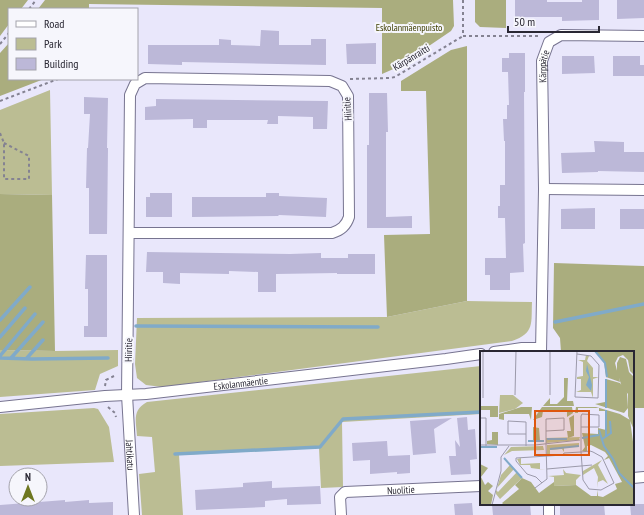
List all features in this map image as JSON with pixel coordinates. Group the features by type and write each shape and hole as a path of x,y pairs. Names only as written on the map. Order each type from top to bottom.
{"street":[{"name":"Kärppätie","path":"541,350 544,189 542,61 548,42 561,35 644,36"},
{"name":"Hiiritie","path":"127,395 130,233 130,95 135,84 146,78 330,81 342,86 348,96 349,217 347,223 341,230 332,233 130,233"},
{"path":"544,189 644,190"},
{"path":"501,351 522,348 541,350"},
{"name":"Eskolanmäentie","path":"0,407 127,395 480,354"},
{"name":"Jahtikatu","path":"127,395 134,515"},
{"path":"634,478 644,477"},
{"name":"Nuolitie","path":"341,515 340,497 345,492 480,486"}],"path":[{"path":"30,8 36,0"},
{"path":"463,0 463,36 538,36 548,42"},
{"path":"0,44 8,34"},
{"name":"Kärpänraitti","path":"342,86 350,79 395,77 463,36"},
{"path":"0,101 55,80"},
{"path":"0,133 4,143 4,178 29,179 29,156 4,143"},
{"path":"117,419 115,413 105,404 104,387 106,380 115,375 128,374"}],"green space":[{"path":"0,0 28,0 22,8 8,8 8,25 0,36"},
{"name":"Eskolanmäenpuisto","path":"45,0 453,0 454,26 451,31 398,67 382,74 382,8 89,4 89,8 39,8"},
{"path":"475,0 506,0 506,28 480,27 475,22"},
{"path":"8,44 8,80 41,80 0,96 0,53"},
{"path":"467,46 467,301 387,317 384,235 430,234 426,91 401,91 401,81 451,50"},
{"path":"50,90 52,195 0,194 0,110"},
{"path":"0,194 52,195 55,351 0,350"},
{"path":"554,263 644,266 644,408 634,408 634,351 561,351 560,338 553,328"},
{"path":"467,301 532,302 531,321 528,331 512,341 162,387 146,385 137,378 135,364 137,318 387,317"},
{"path":"0,350 118,350 118,366 100,374 95,390 0,397"},
{"path":"480,366 480,414 342,422 343,487 321,488 319,448 179,455 183,515 142,515 139,474 155,472 152,437 137,436 137,412 142,405 147,402"},
{"path":"94,408 98,409 109,427 114,462 0,466 0,414"}],"building":[{"path":"515,0 582,2 582,0 599,0 599,20 562,21 562,17 515,17"},
{"path":"617,0 644,0 644,18 617,19"},
{"path":"261,30 279,31 279,45 311,45 311,39 326,39 326,65 182,62 182,65 148,64 148,45 219,45 219,39 231,40 231,45 260,46"},
{"path":"376,43 376,64 347,64 346,44"},
{"path":"509,53 525,53 524,272 510,273 510,290 490,290 490,275 485,275 485,258 506,258 505,218 498,218 498,206 500,206 500,185 505,185 505,141 503,119 507,119 507,105 509,105 508,72 502,72 502,58 509,58"},
{"path":"562,56 594,56 595,73 562,74"},
{"path":"613,56 640,56 640,65 644,65 644,76 613,76"},
{"path":"369,93 387,93 388,132 386,132 386,217 412,216 412,228 367,228 367,145 369,145"},
{"path":"84,97 108,98 107,234 89,234 89,188 86,188 90,114 84,114"},
{"path":"156,99 328,101 327,129 313,129 313,117 278,116 278,124 267,124 268,120 207,120 207,128 193,128 193,119 145,120 145,107 156,106"},
{"path":"594,141 624,142 624,152 644,152 644,172 598,171 562,173 561,153 595,152"},
{"path":"150,193 172,193 172,217 146,217 146,197 150,197"},
{"path":"266,193 279,193 279,196 327,198 326,217 279,215 192,217 192,197 266,197"},
{"path":"595,208 595,229 561,229 561,209"},
{"path":"620,209 644,209 644,229 620,229"},
{"path":"147,252 321,253 321,258 348,258 348,254 375,254 375,274 276,274 276,292 258,292 258,272 229,271 229,274 180,273 180,284 163,283 163,272 146,272"},
{"path":"86,255 107,255 107,337 84,337 84,326 88,326 88,289 85,289"},
{"path":"467,417 468,430 475,429 477,459 470,460 471,474 451,475 449,456 456,456 455,440 460,447 457,418"},
{"path":"452,418 434,429 436,453 413,455 410,421"},
{"path":"387,441 388,456 410,455 410,473 397,474 397,472 370,474 370,460 353,461 352,443"},
{"path":"272,481 272,488 320,486 321,504 287,505 287,499 265,501 265,507 196,510 195,490 243,487 243,483"},
{"path":"65,500 65,502 89,500 89,503 113,502 113,515 0,515 0,505 8,504 8,507 48,507 48,501"},
{"path":"472,503 473,515 455,515 454,504"},
{"path":"644,504 644,515 631,515 630,505"},
{"path":"492,505 530,505 531,515 493,515"},
{"path":"560,505 604,505 605,515 560,515"}],"waterway":[{"path":"0,320 30,287"},
{"path":"555,322 644,304"},
{"path":"0,337 25,308"},
{"path":"0,356 35,314"},
{"path":"11,358 43,322"},
{"path":"136,326 378,327"},
{"path":"26,359 43,340"},
{"path":"0,358 108,358"},
{"path":"175,454 320,447 343,419 480,412"}]}
